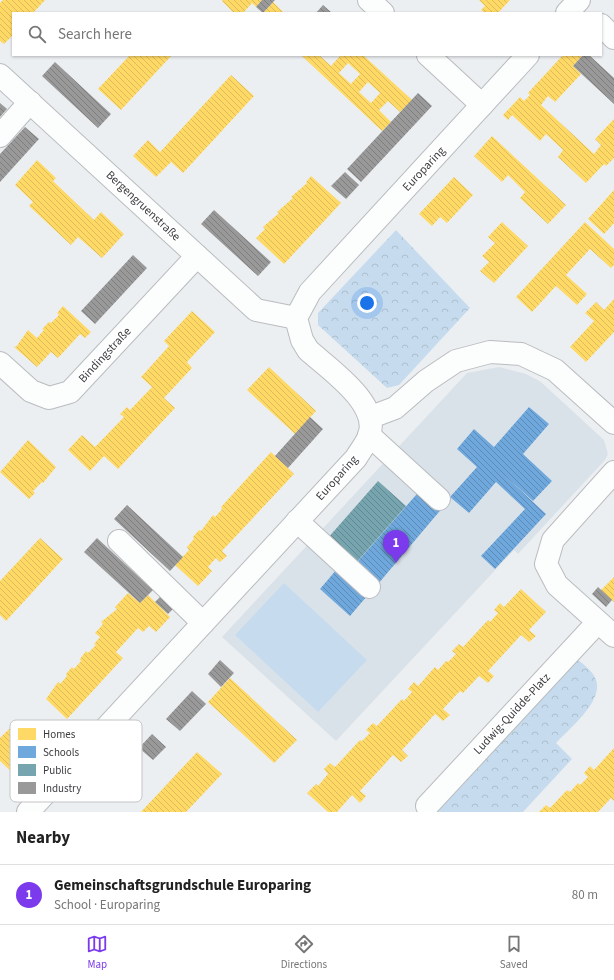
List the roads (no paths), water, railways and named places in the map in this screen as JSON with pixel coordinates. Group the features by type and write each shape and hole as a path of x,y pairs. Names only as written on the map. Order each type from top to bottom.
{"street":[{"path":"369,0 382,12"},
{"path":"602,26 614,38"},
{"path":"429,56 482,105"},
{"name":"Europaring","path":"296,318 310,292 527,56"},
{"name":"Bergengruenstraße","path":"0,75 256,310 296,318"},
{"path":"0,136 30,102"},
{"name":"Bindingstraße","path":"0,363 31,391 49,398 70,392 197,256"},
{"path":"296,318 302,340 308,350 360,398 370,426 439,499"},
{"path":"370,426 395,408 426,381 456,361 490,352 521,354 556,370 614,423"},
{"name":"Europaring","path":"113,720 356,458 370,426"},
{"name":"Ludwig-Quidde-Platz","path":"427,806 606,630 557,585 546,564 553,540 614,472"},
{"path":"297,521 369,587"},
{"path":"119,541 203,623"},
{"name":"Europaring","path":"28,812 37,802"}],"place":[{"name":"Gemeinschaftsgrundschule Europaring","path":"396,563"}]}
